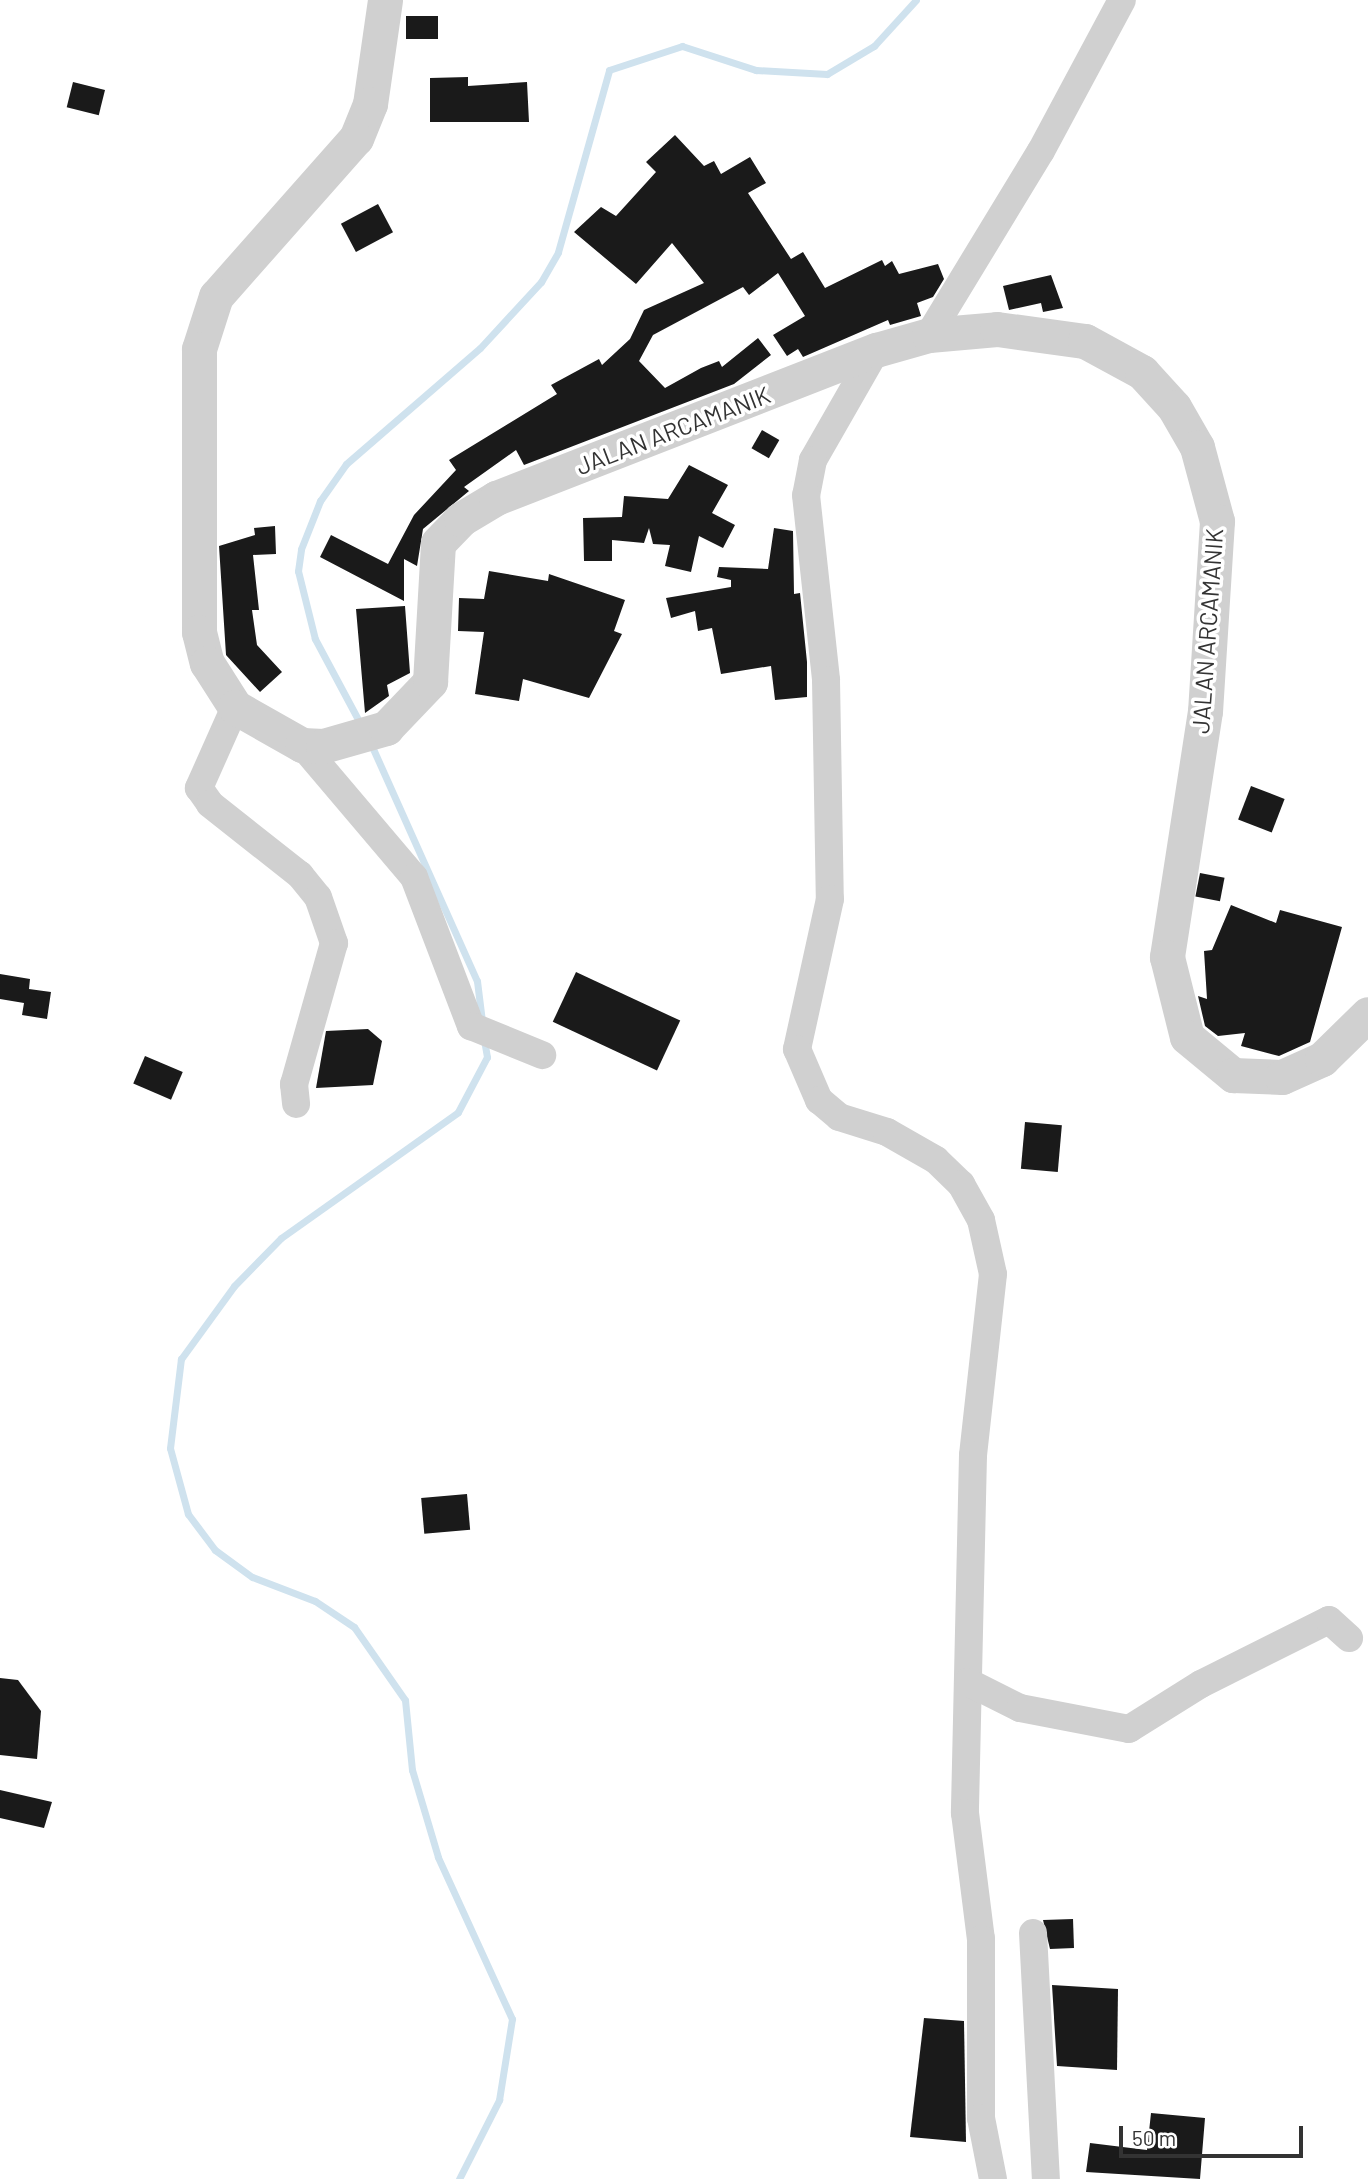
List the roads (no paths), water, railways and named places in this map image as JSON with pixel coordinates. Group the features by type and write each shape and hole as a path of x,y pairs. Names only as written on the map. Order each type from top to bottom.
{"street":[{"path":"385,0 370,104 356,138 216,296 200,349 199,632 207,663 235,707 302,745 414,877 471,1026 542,1055"},
{"path":"929,335 1041,151 1122,0"},
{"name":"JALAN ARCAMANIK","path":"302,745 386,728 415,704 435,659 438,543 461,519 496,498 876,350 929,335 997,329 1085,341 1142,372 1174,407 1200,456 1217,521 1205,711 1167,957 1172,996 1187,1037 1215,1066 1255,1081 1282,1077 1322,1059 1368,1014"},
{"path":"876,350 813,460 806,495 826,680 830,899 797,1049 819,1100 839,1116 887,1132 936,1160 961,1184 981,1220 993,1274 974,1455 965,1813 981,1940 981,2118 993,2179"},
{"path":"235,707 199,788 210,804 300,875 318,897 334,943 296,1076 296,1104"},
{"path":"968,1682 1020,1708 1129,1729 1201,1684 1329,1620 1349,1638"},
{"path":"1033,1933 1046,2179"}],"waterway":[{"path":"361,725 315,639 298,571 301,549 320,501 346,464 480,348 541,282 558,252 609,70 682,46 756,70 827,74 874,46 916,0"},
{"path":"370,742 477,981 482,1021"},
{"path":"459,2179 499,2100 512,2019 438,1857 412,1770 405,1700 354,1627 315,1601 252,1577 215,1550 188,1514 170,1448 181,1359 234,1286 281,1238 458,1112 487,1057 484,1040"}]}
